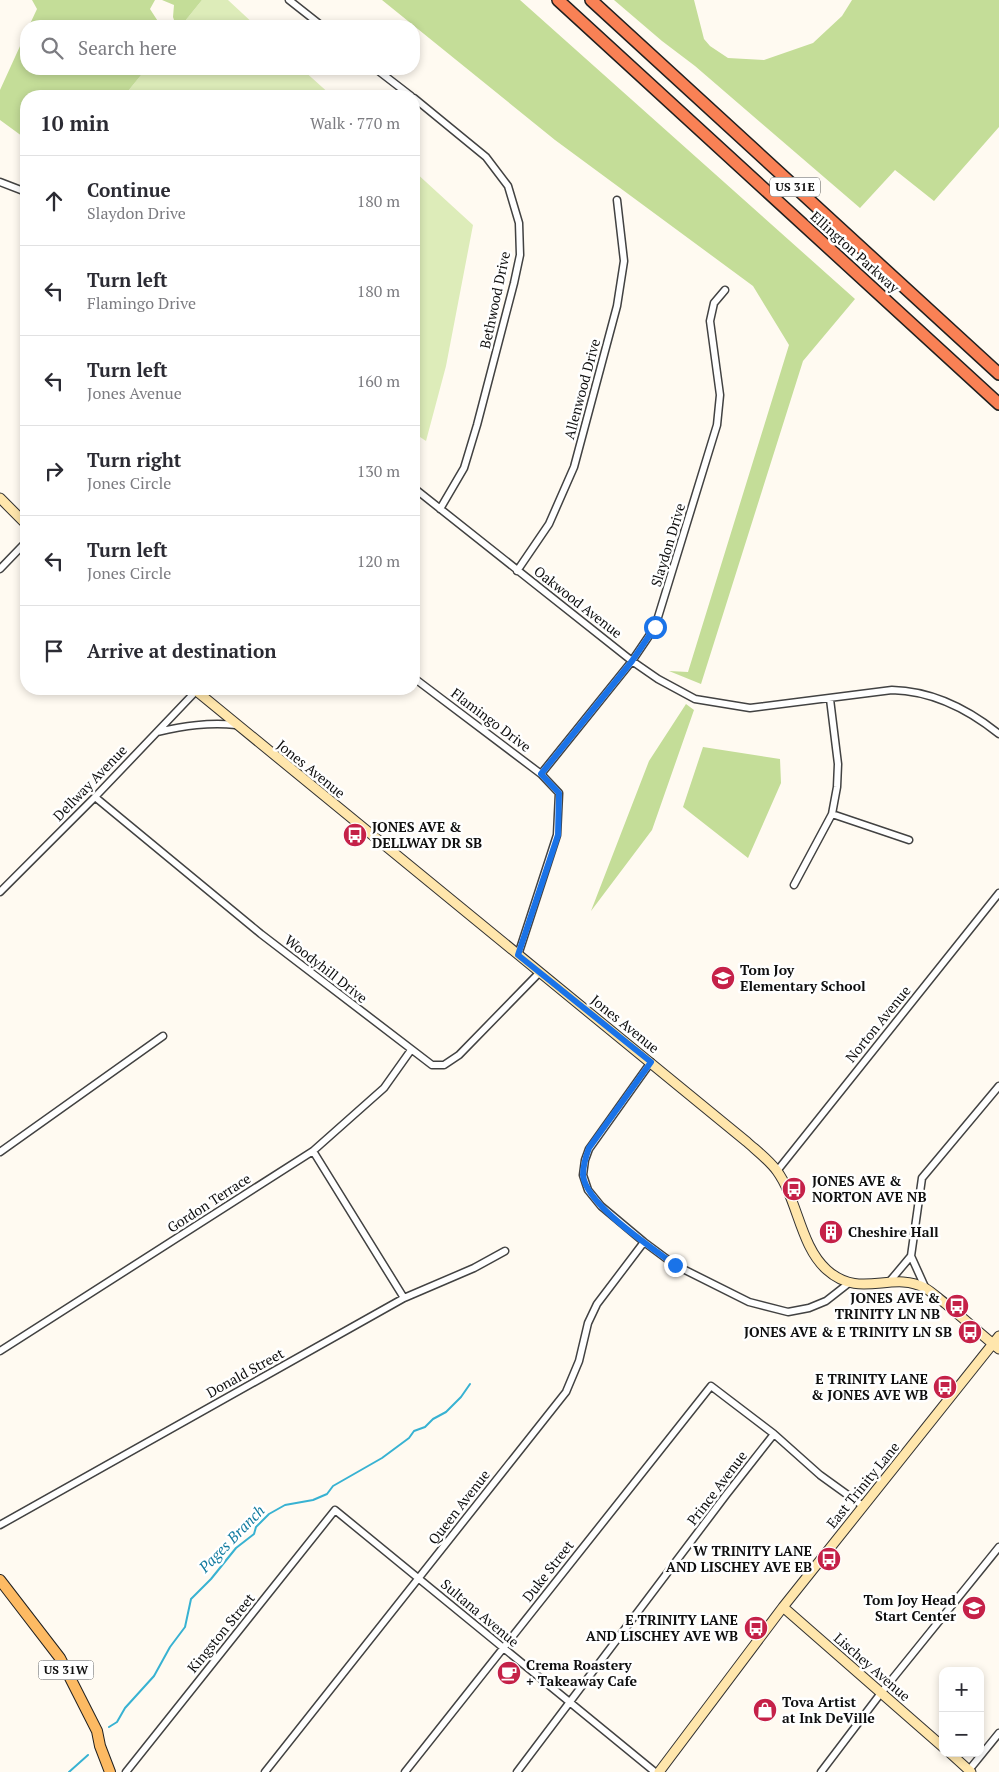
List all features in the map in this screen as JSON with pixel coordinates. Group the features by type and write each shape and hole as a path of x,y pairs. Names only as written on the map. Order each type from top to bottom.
{"highway":[{"path":"553,0 603,42"},
{"name":"Ellington Parkway","path":"558,0 999,404"},
{"name":"Ellington Parkway","path":"591,0 999,374"}],"main road":[{"name":"US 31W","path":"0,1580 60,1658 97,1731 100,1746 110,1772"}],"street":[{"path":"289,0 314,20"},
{"name":"Bethwood Drive","path":"384,75 403,90"},
{"name":"Bethwood Drive","path":"420,103 486,157 508,186 519,223 520,255 477,425 464,468 440,509"},
{"path":"0,182 20,190"},
{"name":"Allenwood Drive","path":"517,571 550,524 574,467 617,306 624,261 617,200"},
{"name":"Slaydon Drive","path":"541,774 632,661 655,627 717,425 720,395 710,321 714,303 725,290"},
{"name":"Oakwood Avenue","path":"420,493 632,661 678,691 695,699 750,708 903,690 935,696 959,707 999,734"},
{"path":"0,498 20,518"},
{"path":"0,569 20,548"},
{"name":"Flamingo Drive","path":"420,683 541,774 559,793 558,835 518,955"},
{"name":"Dellway Avenue","path":"0,892 95,797 191,695"},
{"name":"Jones Avenue","path":"203,695 236,725 747,1142 778,1172 812,1251 826,1270 849,1283 868,1285 890,1281 925,1287 997,1343"},
{"path":"794,885 832,814 837,787 838,764 830,699"},
{"path":"156,733 208,723 236,725"},
{"name":"Woodyhill Drive","path":"95,797 261,934 432,1065 444,1065 458,1055 540,973"},
{"path":"832,814 909,840"},
{"name":"Norton Avenue","path":"778,1172 999,893"},
{"path":"0,1152 163,1036"},
{"name":"Gordon Terrace","path":"0,1351 313,1151 384,1088 411,1050"},
{"path":"651,1062 589,1148 583,1175 588,1190 601,1206 675,1265 749,1302 788,1312 809,1308 826,1301 849,1283"},
{"path":"890,1281 911,1256 922,1178 999,1086"},
{"path":"313,1151 404,1298"},
{"name":"Queen Avenue","path":"265,1772 566,1392 579,1361 588,1323 597,1304 644,1242"},
{"name":"Donald Street","path":"0,1525 404,1298 474,1268 505,1251"},
{"path":"911,1256 925,1287"},
{"name":"East Trinity Lane","path":"659,1772 863,1506 997,1343"},
{"name":"Duke Street","path":"405,1772 711,1386 774,1434"},
{"path":"774,1434 820,1475 863,1506"},
{"name":"Prince Avenue","path":"517,1772 774,1434"},
{"name":"Sultana Avenue","path":"335,1510 655,1772"},
{"name":"Kingston Street","path":"126,1772 335,1510"},
{"path":"821,1772 881,1693 999,1547"},
{"name":"Lischey Avenue","path":"784,1607 939,1744"},
{"path":"954,1757 970,1771 999,1733"}],"green space":[{"path":"32,0 155,0 150,9 157,20 32,20 37,9"},
{"path":"162,0 202,0 186,20 174,20 174,5"},
{"path":"202,0 228,0 250,20 186,20"},
{"path":"382,0 520,0 855,299 803,361 701,684 669,671 688,672 789,345 753,286 555,140 420,31 420,20 407,20"},
{"path":"614,0 694,0 704,39 710,46 728,58 764,60 813,43 842,16 852,0 999,0 999,127 934,201 895,170 860,208 695,66"},
{"path":"20,46 20,75 141,75 129,90 20,90 20,135 0,120 0,90"},
{"path":"141,75 309,75 325,90 129,90"},
{"path":"420,176 473,225 446,366 426,441 420,437"},
{"path":"686,704 694,710 652,830 591,911 649,761"},
{"path":"703,747 780,759 781,783 748,858 683,807"}],"waterway":[{"name":"Pages Branch","path":"109,1727 117,1722 125,1708 154,1676 170,1647 185,1627 191,1599 211,1579 236,1548 254,1534 256,1527 269,1514 285,1505 313,1500 327,1494 333,1486 382,1458 409,1438 414,1431 425,1427 433,1419 446,1412 461,1397 470,1384"},
{"name":"Pages Branch","path":"69,1772 88,1755"}],"place":[{"name":"JONES AVE & DELLWAY DR SB","path":"355,835"},
{"name":"Tom Joy Elementary School","path":"723,978"},
{"name":"JONES AVE & NORTON AVE NB","path":"794,1189"},
{"name":"Cheshire Hall","path":"831,1232"},
{"name":"JONES AVE & TRINITY LN NB","path":"957,1306"},
{"name":"JONES AVE & E TRINITY LN SB","path":"970,1332"},
{"name":"E TRINITY LANE & JONES AVE WB","path":"945,1387"},
{"name":"W TRINITY LANE AND LISCHEY AVE EB","path":"829,1559"},
{"name":"Tom Joy Head Start Center","path":"974,1608"},
{"name":"E TRINITY LANE AND LISCHEY AVE WB","path":"756,1628"},
{"name":"Crema Roastery + Takeaway Cafe","path":"509,1673"},
{"name":"Tova Artist at Ink DeVille","path":"765,1710"}],"route":[{"path":"655,627 632,661 541,774 559,793 558,835 518,955 651,1062 589,1148 583,1175 588,1190 601,1206 675,1265"}]}
